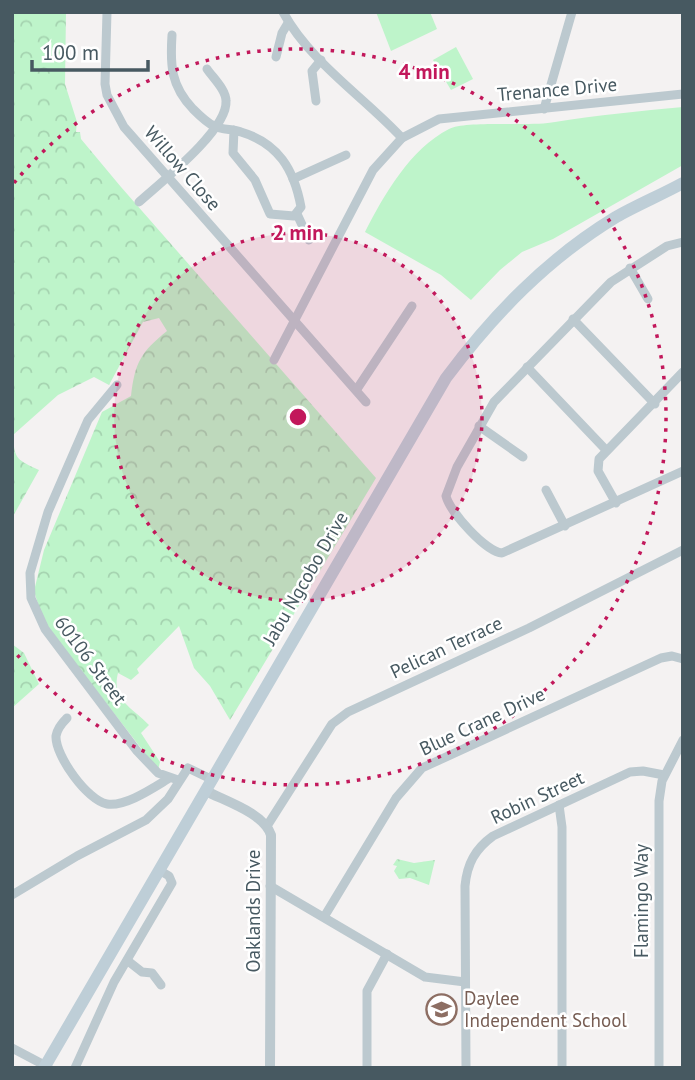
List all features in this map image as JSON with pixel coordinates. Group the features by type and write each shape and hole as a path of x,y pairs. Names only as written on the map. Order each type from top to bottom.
{"main road":[{"name":"Jabu Ngcobo Drive","path":"47,1067 418,421 477,336 509,302 582,240 619,216 683,183"}],"street":[{"name":"Willow Close","path":"107,12 107,95 124,127 366,402"},
{"path":"283,12 288,23 321,60 402,138"},
{"path":"544,109 572,12"},
{"path":"276,57 282,33 288,23"},
{"path":"172,35 172,79 180,96 215,127 258,137 271,145 288,166 293,179 301,207 297,214"},
{"path":"316,101 312,71 321,60"},
{"path":"139,202 215,127 226,110 227,97 207,69"},
{"name":"Trenance Drive","path":"274,360 373,170 402,138 439,119 683,94"},
{"path":"234,130 233,153 255,180 270,214 297,214"},
{"path":"293,179 346,155"},
{"path":"297,214 309,240"},
{"path":"683,242 667,246 630,268 598,293 494,402 447,487 448,504 495,553 513,551 683,471"},
{"path":"630,268 648,299"},
{"path":"356,389 412,306"},
{"path":"573,318 655,404"},
{"path":"527,367 606,450"},
{"path":"615,503 598,471 599,459 683,372"},
{"name":"60106 Street","path":"117,385 88,420 48,512 30,573 31,598 44,629 149,766 168,779"},
{"path":"479,426 523,457"},
{"path":"546,490 565,526"},
{"name":"Pelican Terrace","path":"267,826 332,724 348,712 529,628 683,550"},
{"name":"Blue Crane Drive","path":"324,917 396,798 422,768 661,658 672,656 683,659"},
{"path":"67,718 56,734 60,753 71,774 99,801 113,804 137,796 168,779 178,780"},
{"name":"Flamingo Way","path":"659,1068 658,817 664,775 683,740"},
{"path":"13,892 146,820 168,799 188,768 210,786"},
{"name":"Robin Street","path":"466,1068 465,886 471,860 483,843 493,836 636,771 664,775"},
{"name":"Oaklands Drive","path":"210,786 267,826 271,835 270,1068"},
{"path":"559,805 562,1068"},
{"path":"75,1068 114,982 172,883 169,876 159,870"},
{"path":"271,887 434,981 465,982"},
{"path":"367,1068 367,991 387,954"},
{"path":"128,961 138,970 152,973 161,985"},
{"path":"12,1048 47,1067"}],"green space":[{"path":"12,12 66,12 65,84 77,122 76,132 80,132 81,139 121,187 376,478 230,720 210,686 194,668 179,626 137,669 139,673 131,680 118,673 120,697 149,725 141,733 160,762 158,770 54,636 42,617 34,591 44,550 102,412 131,396 137,366 151,345 167,331 159,318 143,322 109,385 94,377 58,395 13,435 16,454 26,464 39,470 12,518"},
{"path":"376,12 430,12 437,29 391,51"},
{"path":"456,47 473,79 451,90 433,60"},
{"path":"683,107 683,165 553,239 522,252 471,300 441,275 365,232 390,188 410,161 422,148 449,129 470,125 544,123"},
{"path":"12,644 24,653 39,684 12,708"},
{"path":"397,859 414,863 435,860 429,885 410,878 399,879 394,871 397,866 393,865"}],"place":[{"name":"Daylee Independent School","path":"441,1009"}]}
